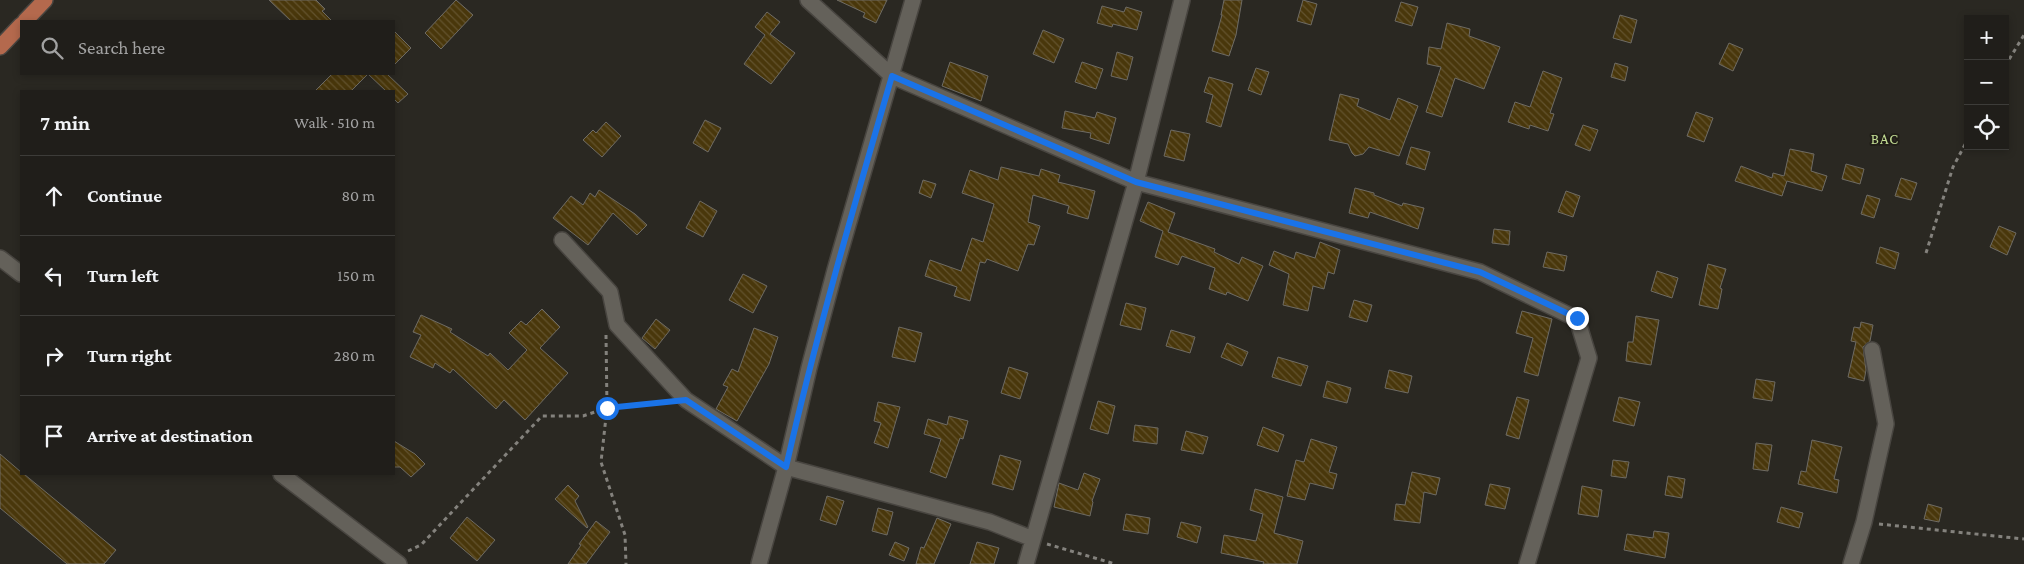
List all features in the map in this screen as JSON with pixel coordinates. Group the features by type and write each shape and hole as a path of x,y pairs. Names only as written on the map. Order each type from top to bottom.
{"main road":[{"path":"26,20 45,0"},
{"path":"0,47 20,26"}],"street":[{"path":"808,0 892,76 1136,182 1480,272 1577,318 1590,358 1527,564"},
{"path":"759,564 786,467 809,368 835,270 913,0"},
{"path":"1026,564 1136,182 1182,0"},
{"path":"562,240 610,292 618,325 686,400 786,467 990,522 1032,538"},
{"path":"0,258 20,273"},
{"path":"1851,564 1864,522 1886,424 1872,350"},
{"path":"282,475 395,561"}],"path":[{"path":"2009,60 2024,36"},
{"path":"1926,252 1953,167 1964,146"},
{"path":"606,330 607,408 601,462 625,534 626,564"},
{"path":"395,561 421,545 542,416 583,416 607,408 686,400"},
{"path":"1864,522 2024,539"},
{"path":"1032,538 1063,550 1115,564"}],"building":[{"path":"269,0 316,0 325,9 322,11 331,20 290,20"},
{"path":"456,0 473,15 441,49 425,33"},
{"path":"837,0 887,0 876,23 863,17 865,13"},
{"path":"1224,0 1242,0 1236,35 1229,56 1212,51"},
{"path":"1303,0 1317,4 1311,25 1297,21"},
{"path":"1401,2 1418,7 1412,26 1395,21"},
{"path":"1102,6 1124,12 1126,7 1142,12 1137,30 1113,24 1112,27 1097,23"},
{"path":"767,12 780,22 770,34 795,53 771,84 744,64 765,35 755,27"},
{"path":"1620,15 1637,20 1631,43 1613,38"},
{"path":"1447,23 1470,29 1469,36 1500,47 1484,89 1455,78 1442,117 1426,112 1441,67 1427,64 1429,47 1441,49"},
{"path":"1043,30 1064,39 1054,63 1033,54"},
{"path":"395,32 411,48 395,64"},
{"path":"1729,43 1743,49 1733,71 1719,64"},
{"path":"1117,52 1133,57 1127,80 1111,76"},
{"path":"950,62 988,76 981,101 942,86"},
{"path":"1082,62 1103,69 1096,89 1075,82"},
{"path":"1615,63 1628,67 1625,81 1611,77"},
{"path":"1256,68 1269,72 1261,95 1248,90"},
{"path":"1543,71 1562,78 1550,113 1554,114 1548,131 1530,125 1529,129 1508,122 1515,102 1530,107"},
{"path":"331,75 367,75 352,90 316,90"},
{"path":"369,75 388,75 408,94 398,103 395,100 395,90 385,90"},
{"path":"1209,77 1233,84 1221,127 1206,122 1213,95 1204,92"},
{"path":"1340,94 1359,99 1357,106 1390,120 1398,98 1418,106 1399,156 1369,147 1363,154 1355,156 1348,144 1329,140"},
{"path":"1065,111 1095,118 1097,112 1116,118 1109,144 1090,138 1091,133 1062,128"},
{"path":"1696,112 1713,118 1704,142 1687,136"},
{"path":"705,120 721,128 708,152 693,143"},
{"path":"606,122 621,136 602,157 583,140 593,130 596,133"},
{"path":"1583,125 1598,130 1590,151 1575,145"},
{"path":"1171,130 1190,134 1184,161 1164,156"},
{"path":"1411,147 1430,152 1425,170 1406,164"},
{"path":"1790,149 1814,154 1811,171 1827,176 1822,191 1787,181 1782,196 1735,181 1741,166 1772,178 1773,173 1784,176"},
{"path":"1846,164 1864,169 1860,184 1842,179"},
{"path":"1001,167 1039,176 1041,169 1060,175 1058,182 1095,191 1088,219 1067,213 1069,206 1033,195 1028,222 1040,226 1034,245 1028,244 1018,271 987,259 985,263 980,262 970,301 954,296 957,287 925,276 930,260 961,271 972,238 983,242 994,204 962,193 970,170 998,180"},
{"path":"1901,178 1917,183 1911,200 1895,196"},
{"path":"923,180 936,184 931,198 919,193"},
{"path":"1355,188 1374,193 1374,195 1402,206 1403,203 1424,208 1418,229 1370,212 1368,218 1349,213"},
{"path":"599,190 635,214 647,225 637,235 613,213 588,245 553,218 571,196 583,205 590,193 595,197"},
{"path":"1566,191 1580,196 1573,217 1558,212"},
{"path":"1867,195 1880,199 1874,218 1861,214"},
{"path":"700,201 717,211 703,237 686,228"},
{"path":"1148,202 1175,213 1168,232 1215,249 1214,252 1239,264 1242,257 1263,266 1248,301 1227,292 1226,295 1209,289 1215,268 1182,256 1178,265 1155,257 1163,231 1140,221"},
{"path":"1999,226 2016,233 2007,255 1990,247"},
{"path":"1494,229 1510,231 1509,245 1492,243"},
{"path":"1320,242 1340,250 1334,274 1328,272 1324,289 1313,286 1308,311 1283,305 1289,274 1269,265 1274,251 1294,259 1296,252 1315,258"},
{"path":"1880,247 1899,253 1895,269 1876,263"},
{"path":"1547,252 1567,256 1564,271 1543,267"},
{"path":"1708,264 1726,269 1720,288 1722,289 1718,309 1699,305"},
{"path":"1657,271 1678,278 1672,298 1651,291"},
{"path":"743,274 767,286 753,313 729,300"},
{"path":"1354,300 1372,305 1367,322 1349,317"},
{"path":"1126,303 1146,308 1141,330 1120,325"},
{"path":"542,309 560,327 540,348 568,373 525,420 504,400 496,409 453,369 450,373 435,363 433,368 410,357 421,335 413,332 421,315 452,329 450,332 488,356 490,353 508,370 527,350 509,333 521,321 526,325"},
{"path":"1522,311 1552,319 1538,376 1524,372 1533,338 1516,333"},
{"path":"1636,316 1659,320 1651,365 1626,361 1628,342 1633,342"},
{"path":"656,319 670,330 655,349 642,338"},
{"path":"1861,322 1873,325 1870,341 1863,347 1866,370 1864,381 1848,377 1856,342 1851,341 1854,327 1860,328"},
{"path":"899,327 922,333 915,362 892,357"},
{"path":"754,328 778,337 769,364 737,421 716,409 728,387 723,385 732,369 738,372"},
{"path":"1171,330 1195,337 1190,353 1166,346"},
{"path":"1227,343 1248,352 1242,366 1221,357"},
{"path":"1278,357 1308,366 1301,386 1272,377"},
{"path":"1009,367 1028,373 1020,399 1001,393"},
{"path":"1389,370 1412,376 1408,393 1385,388"},
{"path":"1756,379 1775,382 1772,401 1753,398"},
{"path":"1327,381 1351,388 1347,403 1323,397"},
{"path":"1517,397 1529,400 1519,439 1506,435"},
{"path":"1619,397 1640,402 1634,426 1613,421"},
{"path":"1098,401 1115,406 1108,434 1090,429"},
{"path":"878,402 900,407 888,448 874,443 881,423 874,421"},
{"path":"949,416 968,421 963,439 960,438 946,478 930,472 941,439 924,434 928,419 947,425"},
{"path":"1135,425 1158,428 1157,444 1133,441"},
{"path":"1263,427 1284,435 1278,452 1257,445"},
{"path":"1186,431 1208,437 1203,454 1181,450"},
{"path":"1311,439 1337,447 1329,472 1337,474 1333,489 1310,483 1305,500 1287,496 1296,460 1304,462"},
{"path":"1812,440 1842,447 1834,479 1839,480 1837,493 1798,484 1801,471 1806,472"},
{"path":"395,442 415,454 425,464 411,477 400,467 395,467"},
{"path":"1756,443 1772,445 1768,471 1753,469"},
{"path":"0,454 20,471 20,475 25,475 116,550 104,564 67,564 0,508"},
{"path":"1000,455 1021,461 1013,490 992,484"},
{"path":"1613,460 1629,462 1626,478 1611,476"},
{"path":"1412,472 1440,478 1436,495 1424,492 1420,523 1394,520 1396,504 1405,505"},
{"path":"1084,473 1100,479 1092,501 1090,516 1054,507 1059,483 1078,490"},
{"path":"1668,476 1685,479 1682,498 1665,495"},
{"path":"1490,484 1510,488 1505,509 1485,505"},
{"path":"568,485 579,496 575,501 587,528 555,499"},
{"path":"1582,486 1602,490 1598,517 1578,514"},
{"path":"1255,489 1283,497 1274,533 1303,541 1297,564 1263,564 1264,562 1221,553 1224,535 1256,541 1263,514 1250,510"},
{"path":"827,496 844,501 836,525 820,520"},
{"path":"1928,504 1942,508 1939,522 1924,519"},
{"path":"1781,507 1803,513 1799,528 1777,522"},
{"path":"878,508 893,512 887,535 872,531"},
{"path":"1126,514 1150,518 1148,534 1123,530"},
{"path":"467,517 495,540 477,561 450,538"},
{"path":"937,518 951,524 934,564 916,564 921,547 924,548"},
{"path":"596,521 610,532 586,564 568,564 581,545 579,544"},
{"path":"1181,522 1201,527 1197,543 1177,537"},
{"path":"1654,531 1669,533 1665,558 1624,550 1627,534 1653,538"},
{"path":"895,542 909,548 904,561 889,555"},
{"path":"977,542 999,548 994,564 970,564"}],"district":[{"name":"BAC","path":"1885,139"}],"route":[{"path":"607,408 686,400 786,467 809,368 835,270 892,76 1136,182 1480,272 1577,318"}]}
